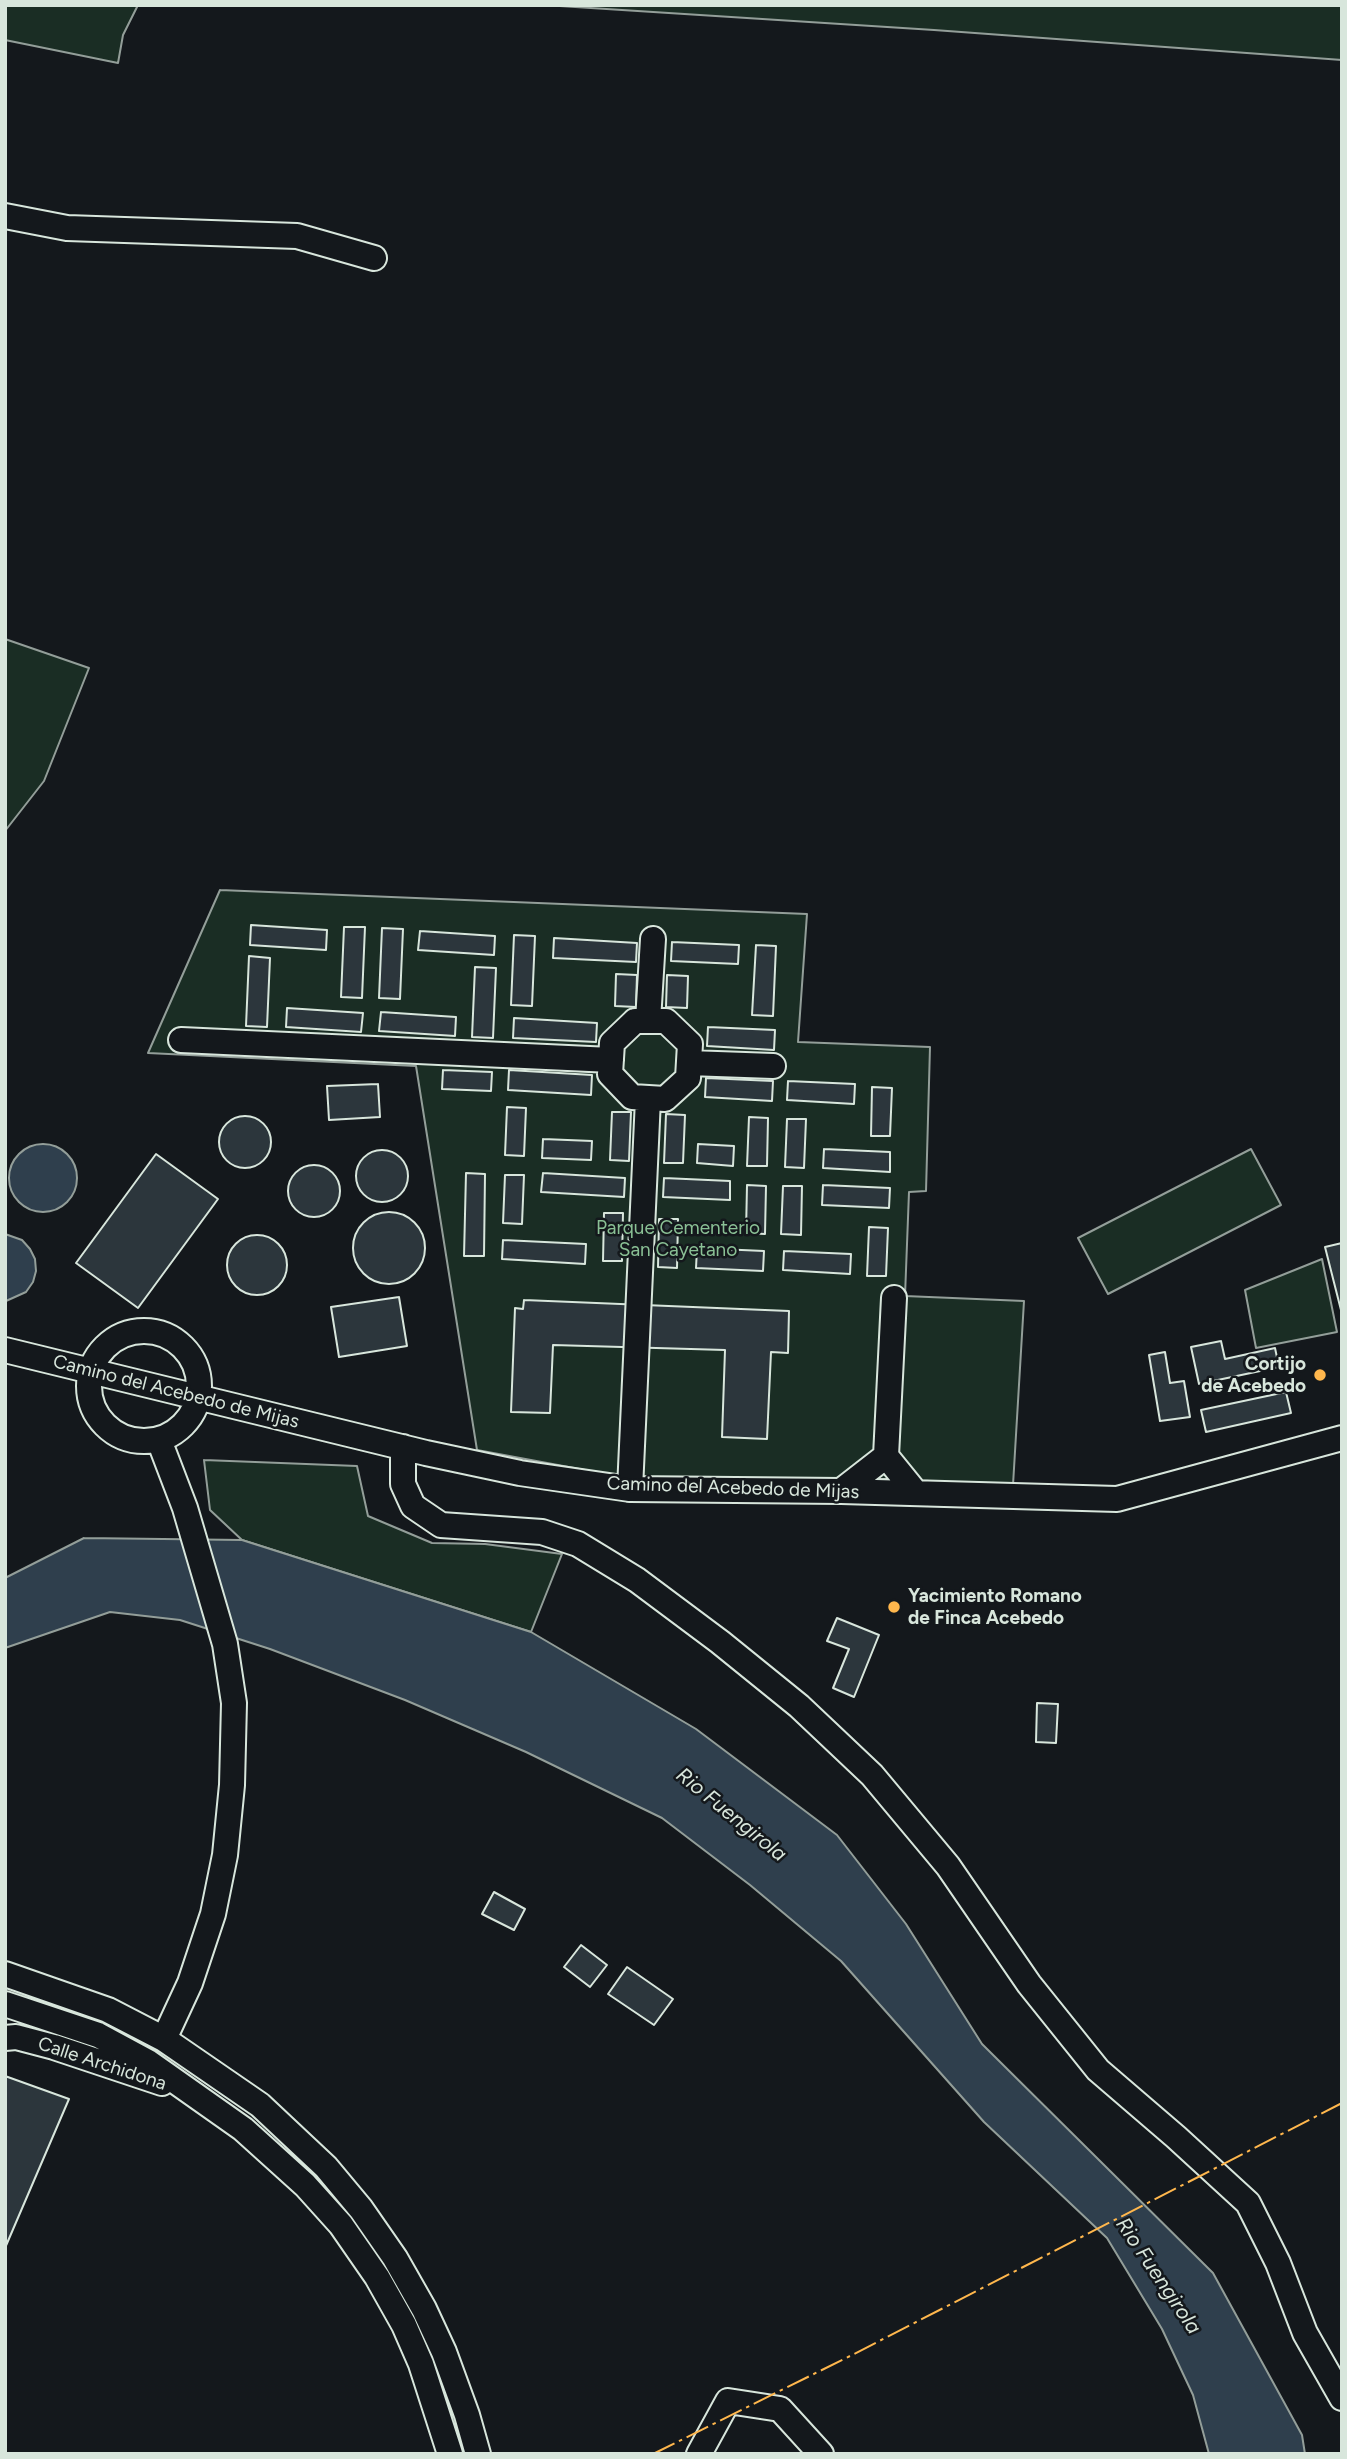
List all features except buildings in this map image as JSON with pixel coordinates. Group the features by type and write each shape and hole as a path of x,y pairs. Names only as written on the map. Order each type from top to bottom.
{"street":[{"path":"5,216 67,228 298,236 374,257"},
{"path":"648,1021 653,939"},
{"path":"635,1021 648,1021 666,1021 690,1044 688,1078 665,1099 632,1097 610,1074 612,1043 635,1021"},
{"path":"181,1040 611,1060"},
{"path":"689,1063 773,1066"},
{"path":"630,1489 648,1098"},
{"path":"894,1298 886,1457 916,1493"},
{"path":"144,1331 164,1334 180,1344 191,1357 200,1381 198,1398 192,1414 176,1431 159,1440 142,1441 116,1433 103,1423 90,1396 92,1371 105,1346 121,1336 144,1331"},
{"name":"Camino del Acebedo de Mijas","path":"5,1350 403,1447 520,1472 630,1489 841,1491 1117,1499 1342,1438"},
{"path":"159,1440 185,1508 225,1644 234,1703 232,1785 225,1855 215,1902 190,1983 164,2039"},
{"path":"403,1447 403,1484 413,1506 441,1525 542,1532 578,1544 638,1580 720,1643 799,1706 872,1775 948,1866 1029,1984 1098,2070 1248,2203 1278,2263 1305,2333 1342,2398"},
{"path":"841,1491 886,1457"},
{"path":"5,1975 108,2010 164,2039 260,2105 326,2167 395,2258 424,2309 444,2353 478,2454"},
{"path":"5,2004 98,2035 148,2063 198,2095 243,2129 305,2185 341,2225 377,2277 404,2325 421,2364 450,2454"},
{"name":"Calle Archidona","path":"5,2038 16,2037 54,2047 198,2095"},
{"path":"699,2454 728,2401 780,2409 821,2454"}],"green space":[{"path":"5,5 138,5 123,35 118,63 5,40"},
{"path":"544,5 1342,5 1342,60 934,30"},
{"path":"5,639 89,668 44,781 5,831"},
{"name":"Parque Cementerio San Cayetano","path":"220,890 807,914 798,1042 930,1047 926,1191 909,1192 905,1296 1024,1301 1013,1485 888,1479 628,1478 477,1450 416,1066 148,1053"},
{"path":"1251,1149 1281,1205 1108,1294 1078,1238"},
{"path":"1322,1259 1337,1332 1256,1348 1245,1290"},
{"path":"204,1460 357,1466 368,1516 432,1543 485,1544 562,1554 531,1632 242,1540 210,1510"}],"water":[{"path":"43,1144 56,1147 67,1154 74,1165 77,1178 74,1191 67,1202 56,1209 43,1212 30,1209 19,1202 12,1191 9,1178 12,1165 19,1154 30,1147"},
{"path":"5,1234 22,1240 30,1249 35,1259 36,1271 26,1292 6,1301"},
{"name":"Rio Fuengirola","path":"84,1538 242,1540 531,1632 696,1729 837,1835 906,1924 982,2044 1213,2273 1302,2435 1305,2454 1209,2454 1193,2395 1162,2329 1107,2238 984,2122 841,1961 750,1885 662,1818 526,1752 405,1700 270,1649 180,1620 110,1612 5,1648 5,1578"}],"power":[{"path":"653,2454 854,2354 1342,2103"}],"place":[{"name":"Cortijo de Acebedo","path":"1320,1375"},
{"name":"Yacimiento Romano de Finca Acebedo","path":"894,1607"}]}
